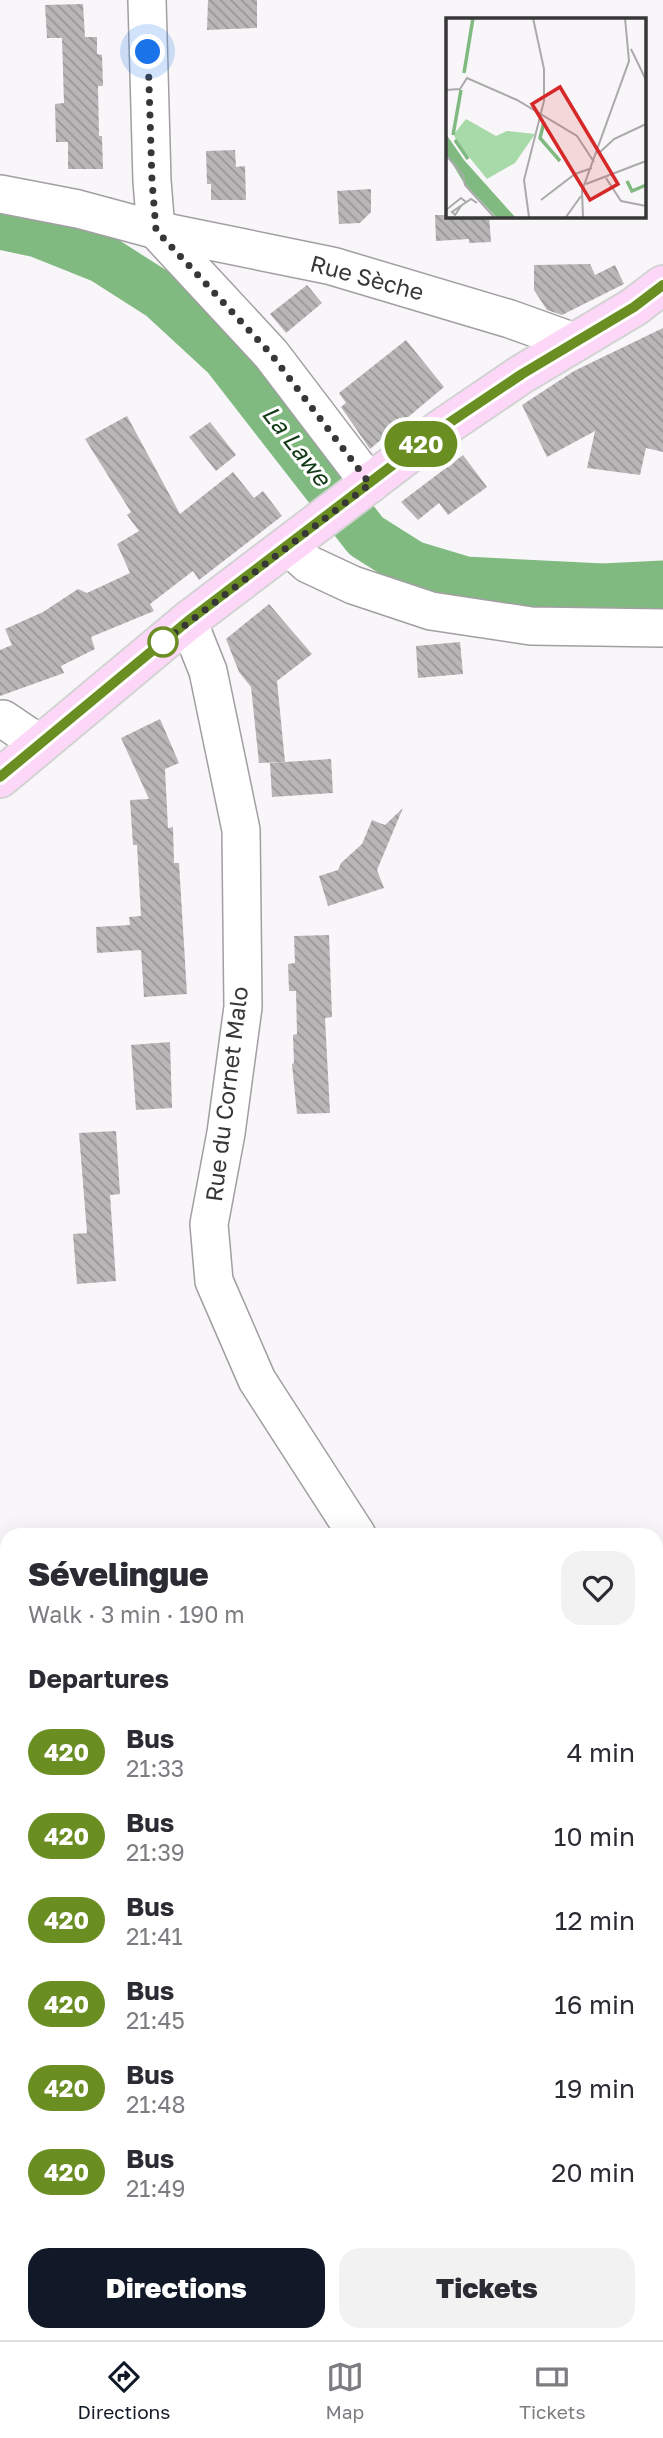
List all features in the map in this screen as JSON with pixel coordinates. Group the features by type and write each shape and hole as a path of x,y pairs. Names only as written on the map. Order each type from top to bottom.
{"main road":[{"path":"0,778 188,621 440,429 522,374 634,307 663,285"}],"street":[{"path":"147,0 156,230 271,354 365,488"},
{"name":"Rue Sèche","path":"0,194 78,209 156,230 332,266 510,319 573,342"},
{"path":"301,536 308,564 353,585 431,611 531,626 663,628"},
{"name":"Rue du Cornet Malo","path":"188,621 208,671 241,830 243,1007 226,1133 209,1224 214,1281 257,1380 352,1528"},
{"path":"0,720 4,719 40,744"}],"building":[{"path":"208,0 257,0 257,28 207,30"},
{"path":"83,4 85,37 97,37 97,54 102,55 103,86 98,86 103,169 68,169 68,142 56,142 55,104 64,103 62,38 47,38 45,5"},
{"path":"235,150 236,167 245,166 246,200 211,200 211,184 207,184 206,151"},
{"path":"371,189 371,212 360,223 339,224 337,191"},
{"path":"435,215 489,217 491,242 469,243 469,239 436,241"},
{"path":"590,264 595,275 615,265 624,284 562,315 547,310 534,290 534,265"},
{"path":"307,285 322,303 286,333 270,314"},
{"path":"663,328 663,452 646,448 640,475 587,468 595,431 547,457 522,405 574,371"},
{"path":"406,340 444,387 370,449 341,407 346,403 339,393"},
{"path":"127,416 180,514 233,472 254,498 263,491 282,516 199,580 193,571 150,604 154,611 91,637 95,649 61,666 64,673 0,696 0,650 12,645 5,629 43,612 78,589 87,593 130,573 117,544 139,531 127,515 131,512 85,439"},
{"path":"210,422 236,455 216,471 189,437"},
{"path":"463,455 487,487 448,515 439,503 418,520 401,502"},
{"path":"269,604 312,654 277,681 285,762 259,763 251,687 239,672 226,639"},
{"path":"460,642 463,674 418,678 416,646"},
{"path":"160,719 179,763 165,769 168,828 173,827 174,863 179,863 187,994 144,997 141,950 97,953 96,927 130,925 129,917 141,916 137,845 133,845 130,800 149,799 121,738"},
{"path":"331,759 333,793 272,797 270,763"},
{"path":"403,808 377,870 384,888 328,906 319,876 338,870 341,863 362,844 372,820 385,825"},
{"path":"329,935 332,1017 325,1018 330,1113 297,1114 292,1064 293,1035 297,1034 296,991 289,991 288,964 295,963 294,936"},
{"path":"170,1042 172,1108 136,1110 131,1045"},
{"path":"116,1131 120,1194 110,1195 116,1281 77,1284 73,1234 87,1233 79,1133"}],"waterway":[{"name":"La Lawe","path":"0,225 38,233 103,259 161,296 226,356 366,536 412,565 465,581 603,588 663,585"}],"bus line":[{"name":"420","path":"0,777 188,621 440,429 522,374 634,307 663,285"}],"route":[{"path":"148,52 156,230 271,354 370,484 163,642"}]}
